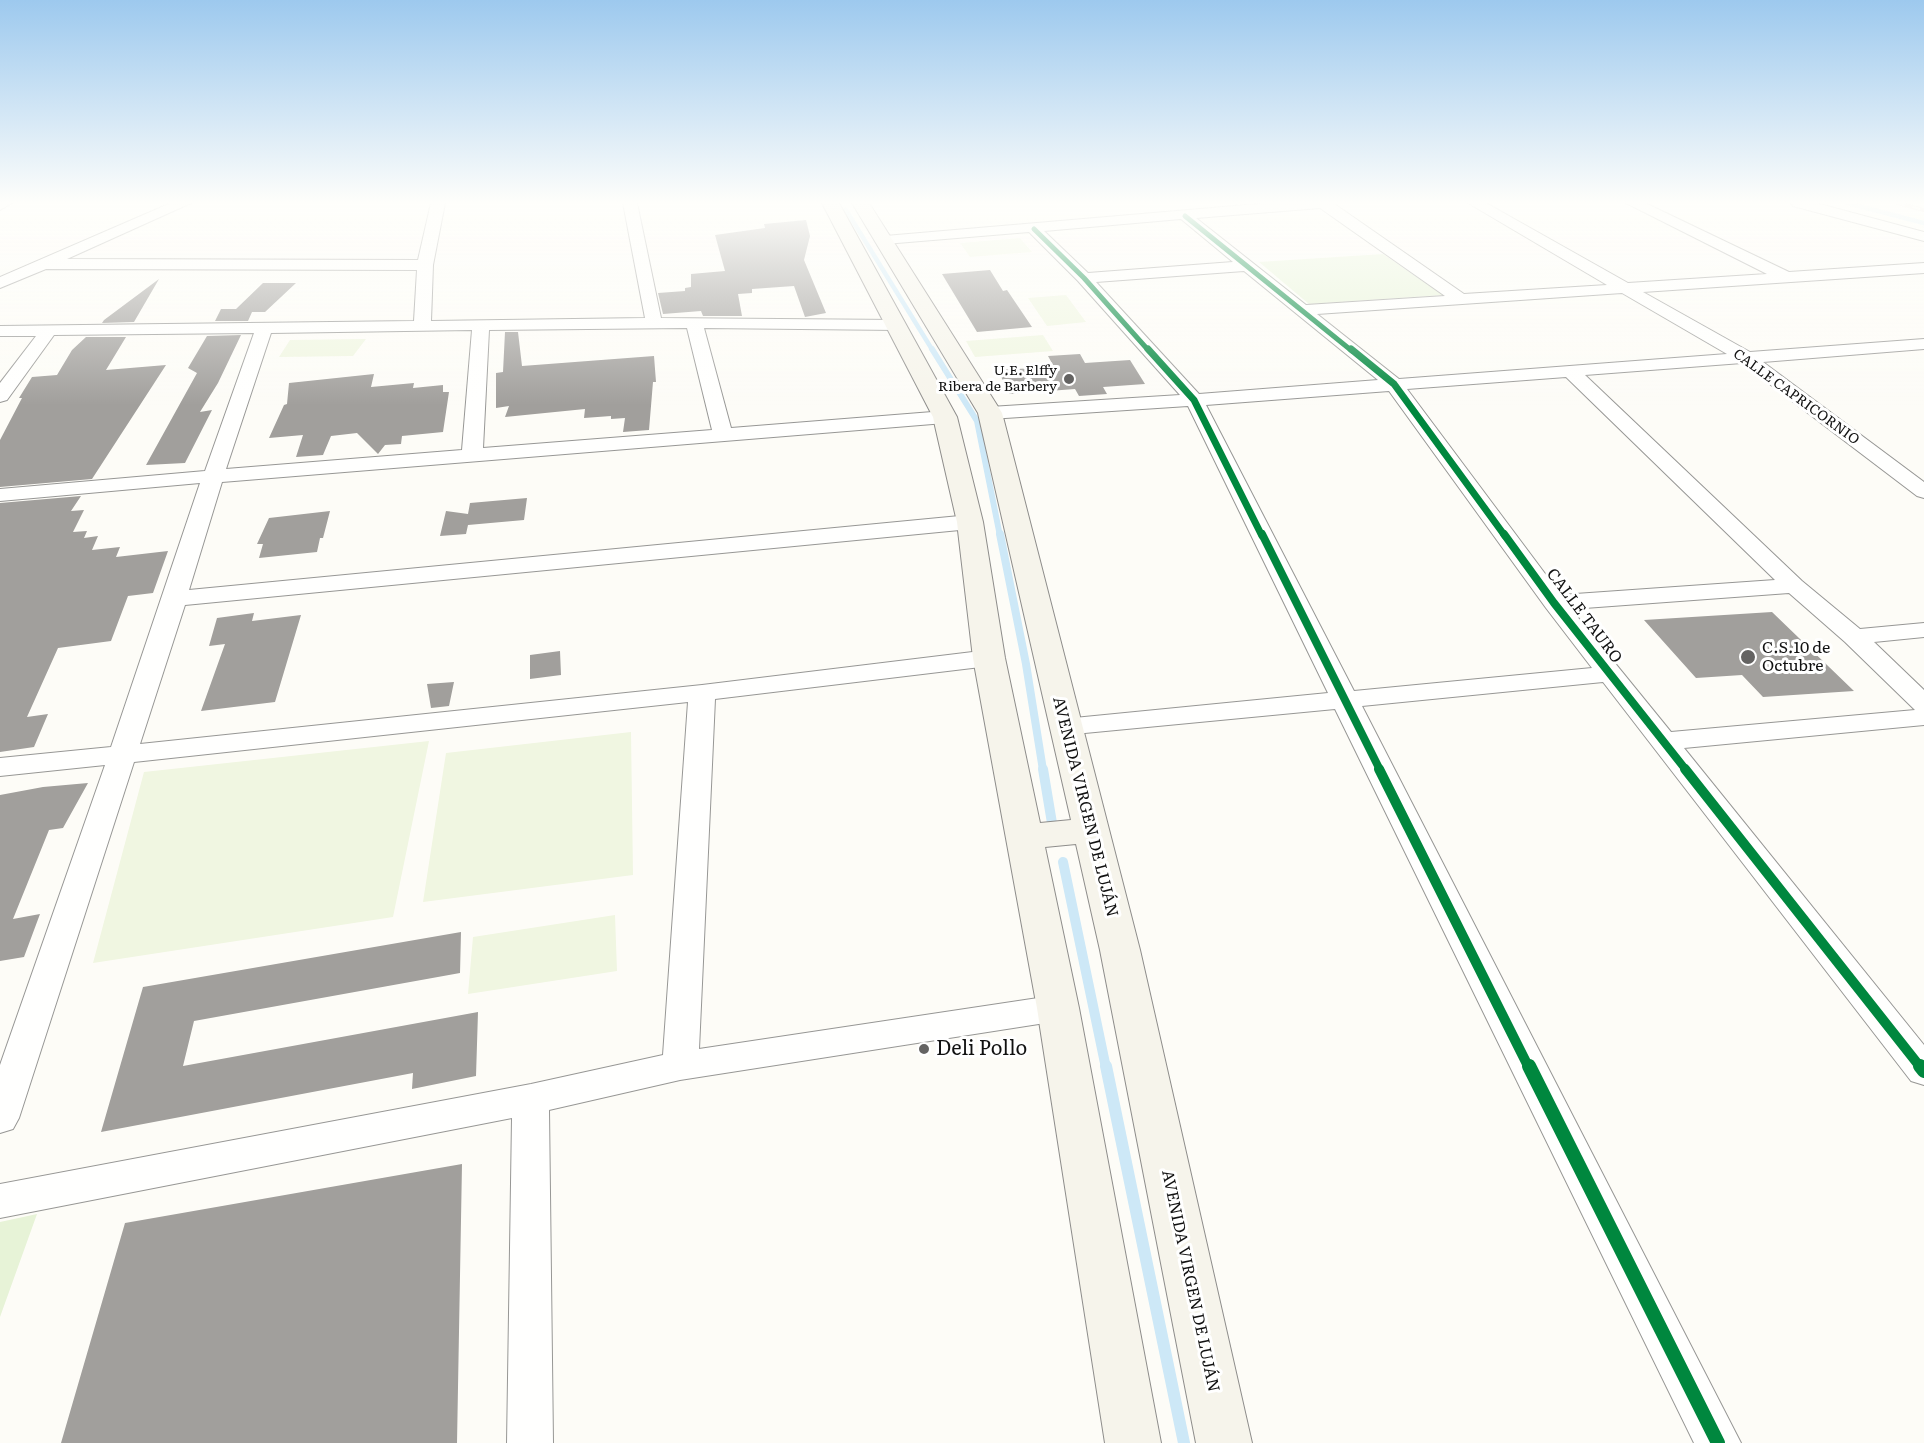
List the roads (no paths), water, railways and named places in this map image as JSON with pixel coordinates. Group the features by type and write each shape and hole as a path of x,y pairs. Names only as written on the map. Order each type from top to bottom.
{"main road":[{"path":"867,270 945,417 970,522 989,658 1026,836 1058,1008 1133,1443"},
{"name":"AVENIDA VIRGEN DE LUJÁN","path":"903,270 990,413 1064,727 1120,950 1224,1443"},
{"path":"1026,836 1091,831"}],"street":[{"path":"0,283 29,270"},
{"path":"423,326 425,270"},
{"path":"643,270 654,323"},
{"path":"1076,270 1194,400 1718,1443"},
{"path":"1084,278 1189,270"},
{"name":"CALLE TAURO","path":"1254,270 1394,384 1554,603 1924,1071"},
{"path":"1419,270 1460,299"},
{"name":"CALLE CAPRICORNIO","path":"1592,270 1744,356 1924,492"},
{"path":"1770,270 1786,278"},
{"path":"1305,310 1892,270"},
{"path":"0,331 654,323 897,325"},
{"path":"694,324 723,435"},
{"path":"472,455 482,326"},
{"path":"0,1118 264,329"},
{"path":"0,396 48,332"},
{"path":"990,413 1571,372 1744,356 1923,345"},
{"path":"1571,372 1794,586 1854,637 1924,704"},
{"path":"0,495 945,417"},
{"path":"175,599 970,522"},
{"path":"1554,603 1794,586"},
{"path":"1854,637 1924,630"},
{"path":"0,767 702,693 989,658"},
{"path":"1064,727 1609,674"},
{"path":"680,1066 702,693"},
{"path":"1665,741 1924,717"},
{"path":"0,1201 531,1100 680,1066 1058,1008"},
{"path":"530,1443 531,1100"}],"waterway":[{"path":"883,270 933,351"},
{"path":"932,349 977,421 1000,536"},
{"path":"1000,534 1026,664 1043,770"},
{"path":"1043,769 1052,823"},
{"path":"1063,862 1106,1068"},
{"path":"1106,1066 1184,1443"}],"place":[{"name":"U.E. Elffy Ribera de Barbery","path":"1069,379"},
{"name":"C.S.10 de Octubre","path":"1748,657"},
{"name":"Deli Pollo","path":"924,1049"}]}
